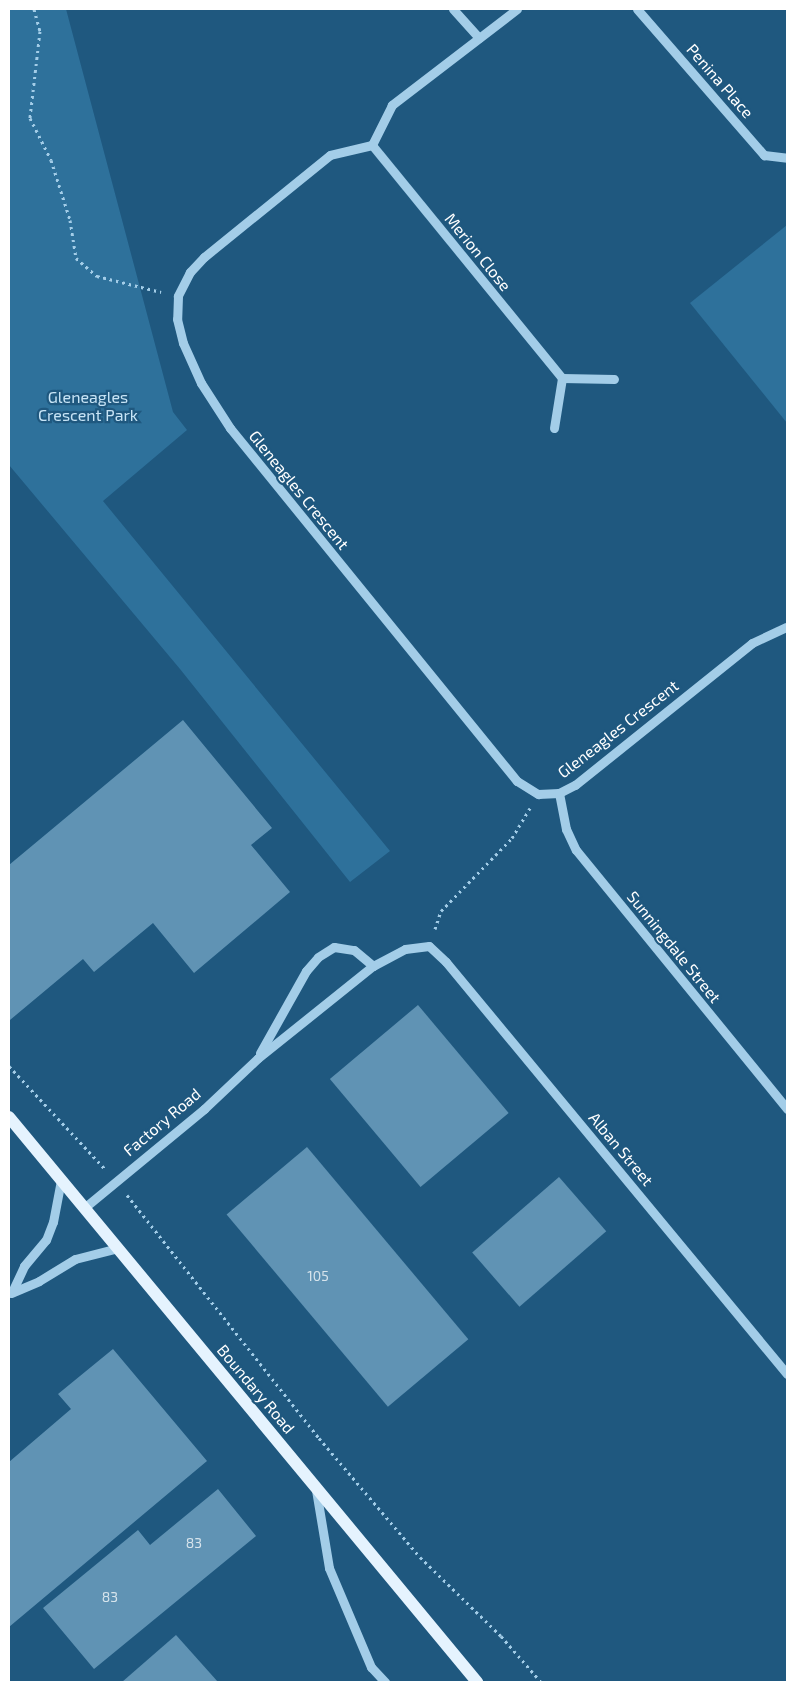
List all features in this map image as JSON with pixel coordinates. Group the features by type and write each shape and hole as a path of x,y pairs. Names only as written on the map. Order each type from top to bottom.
{"main road":[{"name":"Boundary Road","path":"9,1118 316,1487 475,1682"}],"street":[{"path":"453,9 478,38"},
{"path":"372,145 392,104 518,9"},
{"name":"Penina Place","path":"637,9 764,155 787,158"},
{"name":"Gleneagles Crescent","path":"372,145 330,156 204,257 190,272 178,296 177,320 183,343 201,383 230,428 517,781 538,794 559,793 574,785 752,643 787,626"},
{"name":"Merion Close","path":"372,145 562,378"},
{"path":"554,428 562,378 614,379"},
{"name":"Sunningdale Street","path":"559,793 566,828 576,850 787,1109"},
{"name":"Factory Road","path":"84,1208 204,1109 258,1058 374,966 406,948 428,946"},
{"name":"Alban Street","path":"428,946 446,962 787,1374"},
{"name":"Factory Road","path":"258,1058 306,971 318,957 334,947 354,950 374,966"},
{"path":"10,1293 24,1266 46,1240 53,1222 60,1180"},
{"path":"10,1293 39,1282 75,1259 118,1248"},
{"path":"316,1487 329,1568 371,1667 385,1682"}],"path":[{"path":"34,9 40,32 30,118 50,160 70,220 76,258 86,269 110,281 178,296"},
{"path":"428,946 441,911 512,838 538,794"},
{"path":"9,1066 83,1142 319,1438 420,1557 501,1636 541,1682"}],"green space":[{"name":"Gleneagles Crescent Park","path":"9,9 66,9 173,412 187,430 103,501 390,851 350,882 180,669 9,465"},
{"path":"787,225 787,423 690,303"}],"building":[{"path":"183,720 272,828 251,845 290,892 194,973 153,923 94,972 83,959 10,1020 9,865"},
{"path":"418,1005 509,1113 421,1187 330,1079"},
{"path":"307,1147 468,1339 388,1407 227,1214"},
{"path":"559,1177 606,1231 519,1307 472,1252"},
{"path":"113,1349 207,1461 9,1627 9,1462 71,1409 58,1394"},
{"path":"218,1489 256,1536 94,1669 43,1608 138,1530 150,1545"},
{"path":"176,1635 218,1682 122,1682"}]}
